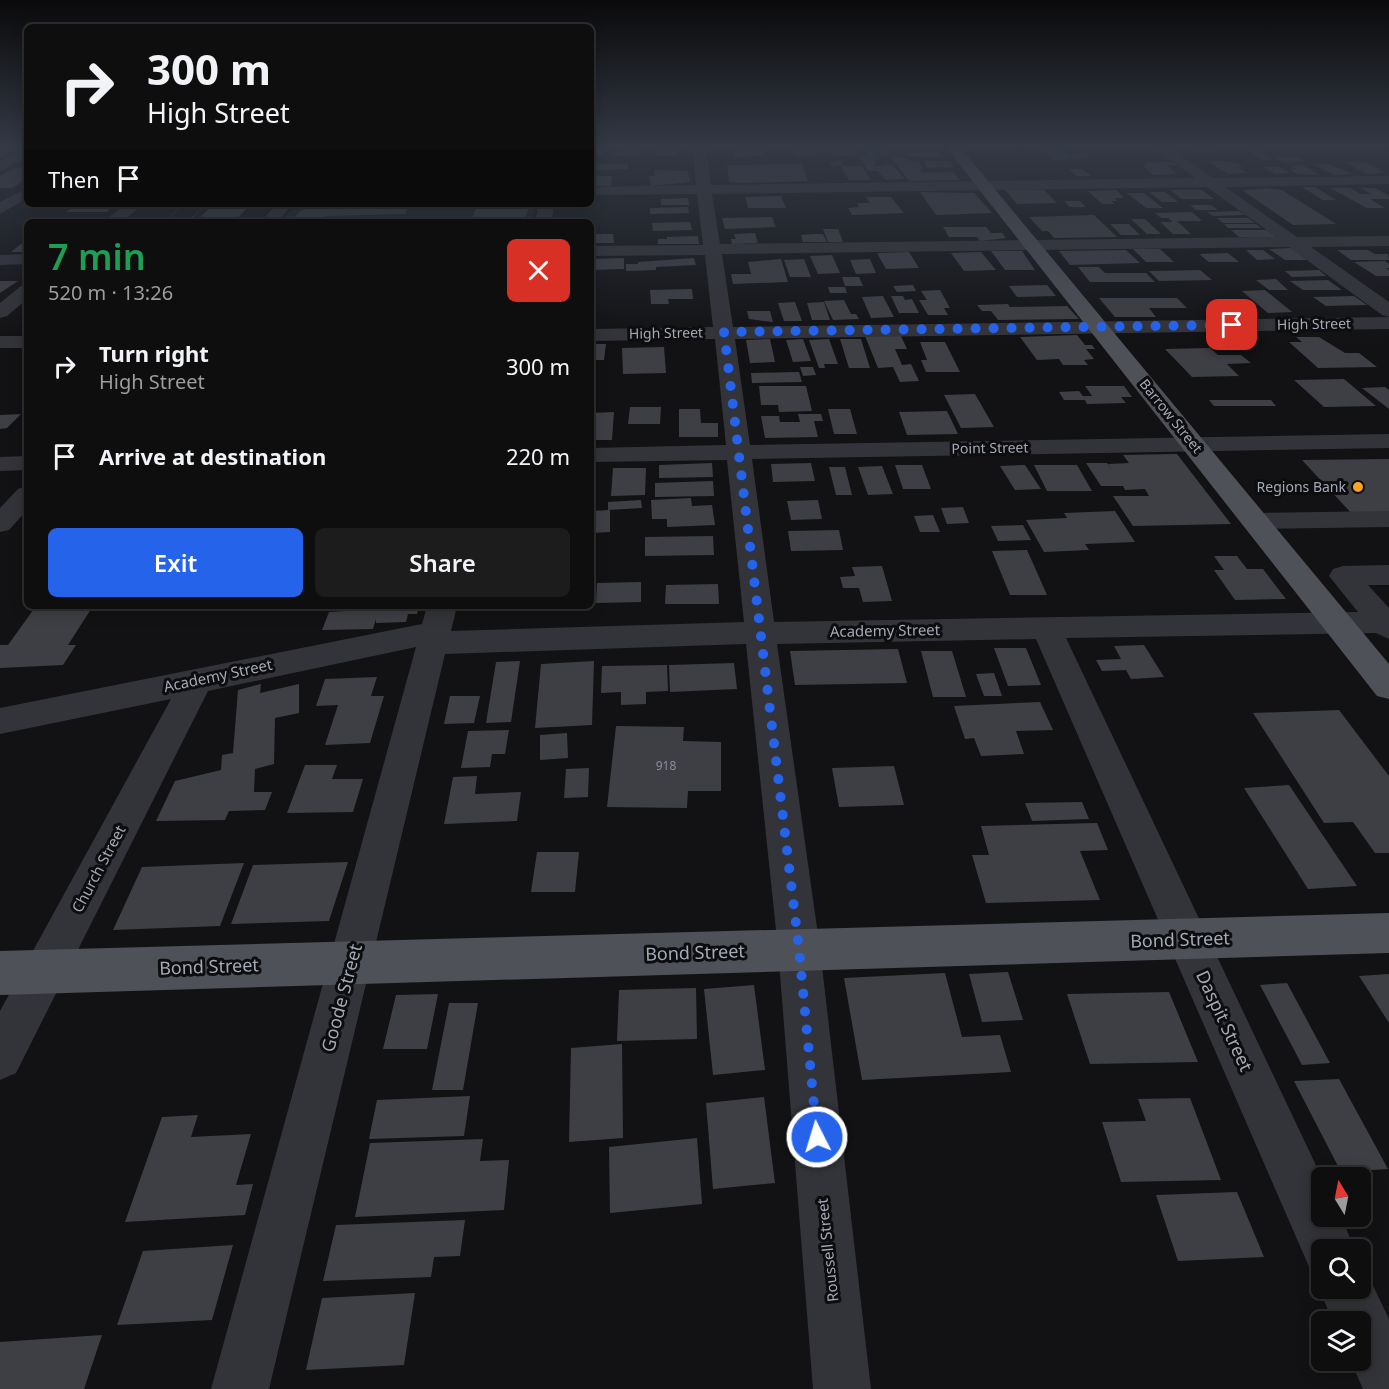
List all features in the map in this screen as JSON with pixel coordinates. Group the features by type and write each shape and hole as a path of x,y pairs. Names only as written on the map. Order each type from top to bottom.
{"main road":[{"name":"Barrow Street","path":"1006,211 1389,687"},
{"name":"Bond Street","path":"0,973 1389,933"}],"street":[{"name":"Roussell Street","path":"707,211 724,332 799,949 842,1389"},
{"path":"1248,211 1389,311"},
{"path":"594,251 926,249 1033,245 1389,241"},
{"path":"0,260 24,259"},
{"path":"0,312 24,292"},
{"name":"High Street","path":"594,335 972,326 1098,327 1389,323"},
{"path":"0,342 24,342"},
{"name":"Point Street","path":"594,454 1389,441"},
{"path":"0,464 24,463"},
{"path":"0,524 24,497"},
{"path":"1353,519 1384,534 1389,534"},
{"path":"1255,521 1389,519"},
{"path":"1386,625 1343,576 1389,575"},
{"name":"Academy Street","path":"0,721 437,627 760,633 1337,623 1386,625"},
{"name":"Goode Street","path":"240,1389 437,627"},
{"name":"Daspit Street","path":"1046,628 1324,1239"},
{"name":"Church Street","path":"0,1057 197,680"},
{"path":"1351,1299 1389,1382"}],"shaded area":[{"path":"291,211 534,211 531,219 283,219"}],"building":[{"path":"68,211 108,211 107,212 66,212"},
{"path":"207,211 245,211 237,219 198,219"},
{"path":"301,211 407,211 405,214 293,219"},
{"path":"475,211 528,211 525,219 471,219"},
{"path":"650,211 689,211 689,213 650,214"},
{"path":"850,211 902,211 904,213 852,215"},
{"path":"933,211 990,211 992,213 936,215"},
{"path":"1239,211 1245,215 1213,216 1207,212"},
{"path":"1272,211 1315,211 1336,224 1293,225"},
{"path":"1192,212 1202,221 1177,221 1191,234 1173,234 1160,222 1173,222 1155,213"},
{"path":"1094,215 1117,237 1054,238 1048,231 1042,231 1029,217"},
{"path":"772,217 776,227 725,229 722,218"},
{"path":"1217,218 1248,218 1255,223 1223,223"},
{"path":"1131,219 1145,219 1161,234 1147,234"},
{"path":"690,222 692,230 653,231 652,223"},
{"path":"1110,224 1129,224 1140,235 1121,235"},
{"path":"1224,224 1256,224 1261,228 1228,228"},
{"path":"943,227 986,227 991,233 1002,233 1006,238 980,241 977,237 949,237"},
{"path":"823,229 838,229 843,242 828,242"},
{"path":"1231,230 1267,230 1276,237 1239,237"},
{"path":"755,233 758,243 732,244 731,239 736,239 734,234"},
{"path":"594,234 613,234 614,243 594,243"},
{"path":"823,234 827,242 803,242 801,235"},
{"path":"698,236 699,244 658,244 658,239 667,239 667,237"},
{"path":"21,244 24,244 24,252 11,252"},
{"path":"1291,248 1307,260 1285,260 1269,249"},
{"path":"1133,249 1160,249 1174,262 1146,262"},
{"path":"1126,250 1140,263 1070,265 1059,251"},
{"path":"1246,250 1263,250 1275,259 1257,260"},
{"path":"1337,250 1368,250 1375,254 1388,254 1389,260 1351,260"},
{"path":"991,251 1022,251 1035,270 1005,270"},
{"path":"909,252 919,268 886,269 877,253"},
{"path":"981,252 996,270 964,271 951,253"},
{"path":"1228,253 1239,262 1209,262 1199,254"},
{"path":"832,255 840,273 818,274 810,256"},
{"path":"624,258 624,269 594,270 594,259"},
{"path":"694,258 696,265 626,271 626,264"},
{"path":"781,259 788,282 733,284 731,274 751,274 748,262"},
{"path":"804,259 811,277 790,277 784,260"},
{"path":"870,259 876,273 856,274 850,260"},
{"path":"1385,261 1389,264 1389,268 1386,268 1389,270 1389,276 1376,276 1354,262"},
{"path":"1078,267 1099,267 1105,273 1146,273 1155,282 1090,282"},
{"path":"1200,270 1212,280 1159,281 1149,271"},
{"path":"1319,270 1326,276 1292,277 1285,271"},
{"path":"842,277 859,277 863,286 845,286"},
{"path":"1276,279 1288,290 1269,290 1256,280"},
{"path":"1328,280 1342,290 1303,290 1290,281"},
{"path":"0,281 18,281 0,293"},
{"path":"913,285 916,291 897,292 893,286"},
{"path":"1047,285 1056,296 1017,297 1009,286"},
{"path":"828,287 845,287 847,293 830,293"},
{"path":"692,289 693,299 668,299 669,304 651,304 650,290"},
{"path":"940,290 950,308 944,308 948,315 928,315 919,300 927,300 921,291"},
{"path":"1265,290 1292,312 1268,313 1242,291"},
{"path":"883,296 894,317 871,318 862,297"},
{"path":"891,296 903,296 905,300 912,299 919,313 899,313"},
{"path":"1354,296 1367,305 1326,306 1313,297"},
{"path":"1099,298 1177,298 1187,308 1149,308 1156,317 1115,317"},
{"path":"844,300 851,314 856,314 859,319 833,320 824,301"},
{"path":"795,302 802,321 784,321 778,303"},
{"path":"824,302 830,320 812,320 807,303"},
{"path":"1008,304 1010,307 1067,306 1079,319 998,320 991,311 982,311 977,305"},
{"path":"747,311 770,311 773,322 749,319"},
{"path":"1077,335 1085,345 1092,345 1095,349 1086,349 1094,359 1084,360 1088,365 1063,365 1059,359 1037,360 1020,337"},
{"path":"865,336 901,336 907,349 895,349 902,365 911,364 919,381 900,382 893,367 878,368"},
{"path":"1296,337 1319,337 1345,353 1359,353 1377,367 1318,368 1289,342 1302,342"},
{"path":"770,339 775,362 750,363 746,340"},
{"path":"803,339 811,361 793,362 786,340"},
{"path":"829,339 838,364 824,364 825,368 819,368 809,340"},
{"path":"840,339 861,339 870,368 849,368"},
{"path":"920,342 945,342 960,372 926,372 921,360 927,360"},
{"path":"594,344 606,344 604,360 594,360"},
{"path":"664,347 666,373 623,374 622,348"},
{"path":"1210,348 1218,355 1241,355 1251,363 1227,364 1239,376 1192,377 1165,349"},
{"path":"800,367 813,367 816,375 803,376"},
{"path":"799,372 802,382 752,383 751,373"},
{"path":"1344,379 1376,406 1324,407 1294,380"},
{"path":"759,386 806,386 812,411 779,412 778,405 761,405"},
{"path":"1085,386 1124,386 1132,397 1121,397 1126,403 1087,404 1085,400 1064,400 1059,392 1079,391 1083,396 1092,396"},
{"path":"1385,387 1389,390 1389,409 1362,388"},
{"path":"975,394 994,427 961,428 944,395"},
{"path":"1209,400 1271,400 1276,406 1214,406"},
{"path":"630,407 661,407 660,424 628,424"},
{"path":"679,409 700,409 701,423 718,423 718,437 679,437"},
{"path":"828,409 850,409 857,434 834,434"},
{"path":"947,411 958,434 907,435 899,412"},
{"path":"614,412 612,440 594,440 594,413"},
{"path":"21,414 7,428 0,429 0,415"},
{"path":"798,414 821,414 823,421 814,421 818,437 765,438 761,416 779,416 780,422 800,422"},
{"path":"1177,454 1231,524 1133,526 1113,496 1149,496 1145,489 1125,490 1123,486 1101,486 1086,463 1107,463 1113,472 1108,464 1129,463 1123,455"},
{"name":"Regions Bank","path":"1389,459 1389,514 1353,515 1302,460"},
{"path":"712,463 713,477 659,478 659,465"},
{"path":"811,463 815,481 773,482 771,464"},
{"path":"895,465 922,465 931,489 903,489"},
{"path":"1025,465 1041,489 1015,490 1000,466"},
{"path":"1034,465 1077,465 1092,491 1047,491"},
{"path":"882,466 893,494 868,495 858,467"},
{"path":"829,467 845,467 852,495 836,495"},
{"path":"613,468 646,468 645,495 611,496"},
{"path":"713,481 714,496 655,497 655,483"},
{"path":"691,498 692,506 712,505 715,525 667,527 667,519 652,519 651,500"},
{"path":"641,500 642,508 608,510 608,502"},
{"path":"818,500 822,519 791,520 787,501"},
{"path":"963,507 969,523 947,524 941,508"},
{"path":"610,510 610,532 594,533 594,511"},
{"path":"1115,511 1135,542 1085,544 1089,550 1044,552 1026,520 1067,518 1064,513"},
{"path":"933,515 940,532 920,532 914,516"},
{"path":"1023,525 1031,540 998,541 991,526"},
{"path":"839,530 843,550 791,551 788,531"},
{"path":"713,536 714,555 645,556 645,537"},
{"path":"1027,550 1047,595 1010,595 992,551"},
{"path":"1214,556 1237,556 1247,569 1263,569 1286,599 1235,600 1214,570 1224,570"},
{"path":"882,566 892,601 863,602 859,588 843,588 840,577 855,576 852,567"},
{"path":"641,582 641,602 596,603 597,583"},
{"path":"718,584 719,604 665,604 666,585"},
{"path":"34,609 91,609 68,645 76,645 63,665 0,668 0,645 8,645"},
{"path":"347,609 418,609 417,614 408,614 406,622 376,623 376,619 373,629 322,630 329,612 346,611"},
{"path":"1144,645 1164,677 1131,679 1126,670 1102,671 1096,660 1121,659 1114,646"},
{"path":"994,648 1026,648 1041,685 1008,686"},
{"path":"898,649 907,683 795,685 790,651"},
{"path":"921,651 952,651 966,697 933,697"},
{"path":"520,661 511,722 486,723 496,662"},
{"path":"594,661 592,725 535,728 541,664"},
{"path":"734,663 737,689 670,692 669,665"},
{"path":"667,665 668,691 646,692 646,704 621,705 621,692 601,693 602,666"},
{"path":"994,673 1002,696 984,696 976,674"},
{"path":"377,677 371,696 384,696 370,743 325,745 338,705 316,706 325,679"},
{"path":"261,684 260,693 299,684 299,713 275,718 274,764 255,769 254,792 272,792 265,810 229,811 225,820 156,821 175,781 221,770 222,755 233,753 238,690"},
{"path":"450,696 480,696 474,723 444,724"},
{"path":"1040,702 1053,730 1016,731 1024,754 981,756 974,738 965,739 954,706"},
{"path":"1339,710 1389,776 1389,853 1375,853 1353,822 1324,823 1253,713"},
{"path":"616,726 684,727 683,741 721,742 721,791 688,791 687,808 607,807"},
{"path":"509,730 505,754 492,754 490,767 461,768 468,731"},
{"path":"567,733 568,758 540,760 540,735"},
{"path":"305,765 337,765 332,779 363,779 353,812 287,813"},
{"path":"894,766 904,805 839,807 832,768"},
{"path":"589,768 588,797 564,798 566,769"},
{"path":"477,776 475,794 521,792 517,821 444,824 453,777"},
{"path":"1289,785 1357,886 1308,889 1244,788"},
{"path":"1082,802 1089,819 1032,821 1025,803"},
{"path":"1097,823 1108,850 1080,851 1100,900 986,903 972,855 989,855 981,826"},
{"path":"537,852 579,852 575,892 531,892"},
{"path":"348,862 329,921 231,924 253,865"},
{"path":"244,863 220,926 113,930 142,867"},
{"path":"1008,972 1023,1020 982,1022 969,974"},
{"path":"945,973 962,1037 1000,1035 1011,1072 862,1080 844,978"},
{"path":"1389,974 1389,1023 1359,976"},
{"path":"1287,983 1330,1063 1302,1065 1260,985"},
{"path":"754,985 765,1070 713,1075 704,989"},
{"path":"696,988 697,1039 617,1041 619,990"},
{"path":"1169,992 1198,1062 1090,1064 1067,994"},
{"path":"438,994 427,1049 383,1049 396,995"},
{"path":"449,1003 478,1003 463,1090 432,1090"},
{"path":"622,1044 623,1138 569,1142 571,1048"},
{"path":"1339,1079 1388,1169 1338,1167 1294,1081"},
{"path":"470,1096 464,1136 369,1139 377,1100"},
{"path":"764,1097 775,1183 713,1189 706,1103"},
{"path":"1190,1098 1221,1180 1121,1182 1102,1122 1146,1121 1138,1099"},
{"path":"198,1115 191,1137 251,1134 236,1185 253,1184 245,1215 125,1222 162,1117"},
{"path":"697,1138 702,1204 610,1213 609,1147"},
{"path":"483,1139 480,1161 509,1160 504,1210 355,1217 370,1143"},
{"path":"1237,1192 1264,1257 1178,1261 1156,1195"},
{"path":"465,1220 460,1256 434,1257 431,1277 323,1281 336,1225"},
{"path":"233,1245 212,1320 117,1325 143,1251"},
{"path":"415,1293 404,1365 306,1370 322,1298"},
{"path":"102,1335 84,1389 0,1389 0,1342"}],"place":[{"name":"Regions Bank","path":"1358,487"}],"route":[{"path":"817,1137 799,949 724,332 1232,325"}]}
